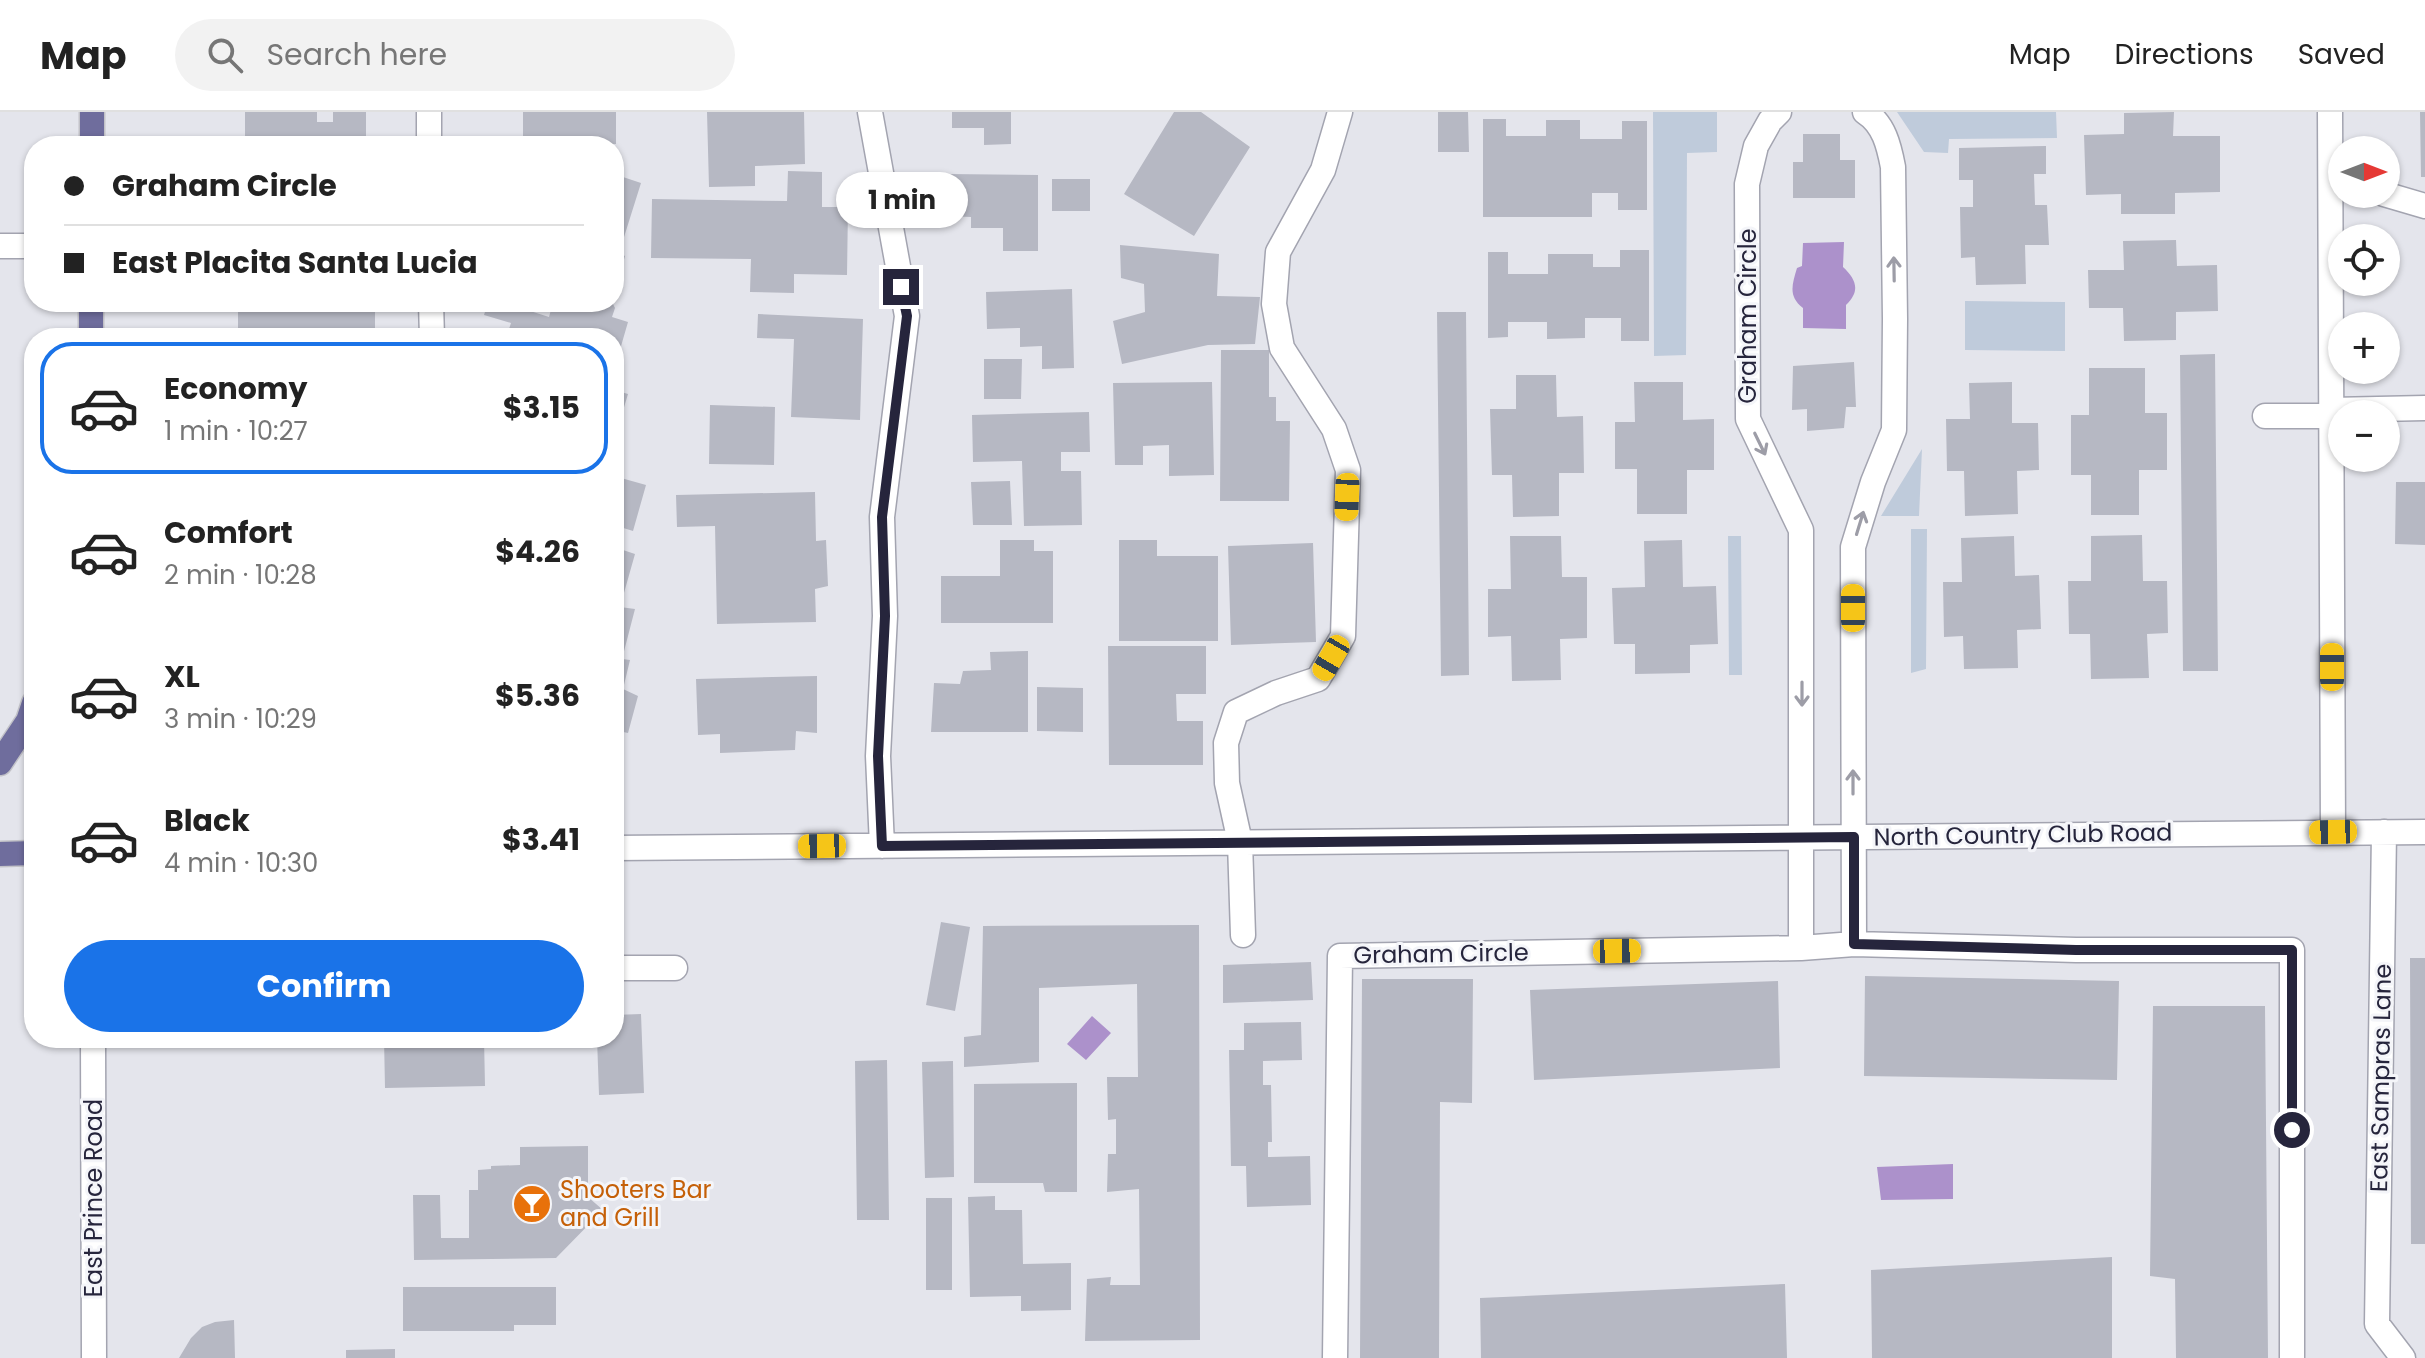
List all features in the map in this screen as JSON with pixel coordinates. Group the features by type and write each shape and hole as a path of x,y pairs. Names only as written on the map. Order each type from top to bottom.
{"main road":[{"path":"92,112 92,136"},
{"path":"0,763 24,727"},
{"path":"0,854 24,853"}],"street":[{"path":"429,112 429,136"},
{"path":"870,112 907,316 882,517 885,616 878,756 882,846"},
{"path":"1243,935 1240,842 1227,783 1226,743 1236,712 1276,693 1318,679 1343,636 1348,470 1334,429 1282,348 1274,304 1278,252 1323,170 1340,112"},
{"name":"Graham Circle","path":"1779,112 1770,121 1756,146 1747,184 1748,419 1801,530 1801,948"},
{"path":"1854,944 1853,547 1873,482 1894,430 1893,167 1889,143 1872,117 1865,112"},
{"path":"2330,112 2332,136"},
{"path":"2400,199 2425,206"},
{"path":"2331,400 2335,208"},
{"path":"0,246 24,246"},
{"path":"2400,409 2425,408"},
{"path":"2265,416 2328,413"},
{"path":"2331,472 2333,832"},
{"name":"East Sampras Lane","path":"2384,832 2377,1324 2403,1358"},
{"name":"North Country Club Road","path":"624,848 2425,832"},
{"name":"Graham Circle","path":"1335,1358 1340,956 1801,948 1854,944 2076,950 2292,950 2292,1358"},
{"path":"624,968 675,968"},
{"name":"East Prince Road","path":"93,1048 94,1358"}],"shaded area":[{"path":"1653,112 1717,112 1717,152 1687,153 1686,355 1654,356"},
{"path":"1897,112 2056,112 2057,138 1949,139 1948,153 1924,152"},
{"path":"1844,242 1843,267 1855,285 1854,295 1846,305 1846,329 1803,328 1803,308 1792,290 1797,268 1802,266 1803,243"},
{"path":"1965,301 2065,302 2065,351 1965,350"},
{"path":"1922,449 1919,516 1881,516"},
{"path":"1911,529 1927,529 1926,669 1911,673"},
{"path":"1728,536 1741,536 1742,675 1729,675"},
{"path":"1092,1016 1111,1033 1086,1060 1067,1044"},
{"path":"1953,1164 1953,1199 1881,1200 1877,1167"}],"building":[{"path":"245,112 317,112 317,122 333,122 333,112 366,112 366,136 245,136"},
{"path":"523,112 616,112 616,136 523,136"},
{"path":"707,112 804,112 805,164 755,166 755,186 709,187"},
{"path":"952,112 1011,112 1011,144 984,145 984,128 952,128"},
{"path":"1174,112 1201,112 1250,147 1194,236 1124,194"},
{"path":"1438,112 1468,112 1469,152 1438,152"},
{"path":"2174,112 2173,136 2220,136 2220,192 2175,193 2175,214 2121,214 2121,194 2086,195 2084,135 2124,134 2124,113"},
{"path":"2420,112 2425,112 2425,177 2421,177"},
{"path":"1483,119 1506,119 1506,136 1546,136 1546,120 1580,120 1580,139 1622,139 1622,121 1647,121 1647,210 1618,210 1618,193 1592,193 1592,217 1483,217"},
{"path":"1803,134 1840,134 1840,160 1855,160 1855,198 1793,198 1793,162 1803,162"},
{"path":"2046,146 2046,174 2034,174 2035,205 2047,205 2049,245 2025,245 2026,284 1976,285 1975,257 1961,258 1960,207 1973,207 1973,180 1959,180 1959,148"},
{"path":"788,171 822,172 822,207 848,207 847,275 794,274 794,293 750,292 751,259 651,258 652,199 787,201"},
{"path":"946,174 1038,175 1038,251 1003,251 1003,228 971,228 971,217 945,216"},
{"path":"624,177 641,183 624,237"},
{"path":"1052,179 1090,179 1090,211 1052,211"},
{"path":"2176,240 2177,266 2217,265 2218,311 2176,312 2176,340 2124,341 2123,308 2089,308 2088,270 2124,270 2123,241"},
{"path":"1120,245 1219,254 1217,296 1260,297 1255,344 1208,345 1122,364 1113,321 1145,312 1144,284 1121,278"},
{"path":"1620,250 1649,250 1649,341 1621,341 1621,318 1585,318 1585,338 1547,339 1547,322 1508,322 1508,337 1488,338 1488,252 1508,252 1508,274 1548,274 1548,254 1593,254 1593,267 1620,267"},
{"path":"1072,289 1074,368 1042,369 1042,346 1020,347 1020,328 987,329 986,292"},
{"path":"238,312 375,312 375,328 238,328"},
{"path":"485,312 533,312 549,317 550,312 614,312 612,317 628,322 624,336 624,328 509,328 511,323 484,315"},
{"path":"1437,312 1466,312 1469,675 1441,676"},
{"path":"758,314 863,319 860,420 791,417 794,339 757,338"},
{"path":"1221,350 1269,350 1269,397 1276,397 1276,421 1290,421 1289,501 1220,501"},
{"path":"2215,354 2218,671 2183,671 2180,355"},
{"path":"984,359 1022,359 1021,399 984,399"},
{"path":"1854,362 1856,407 1846,407 1844,428 1807,431 1807,409 1792,410 1793,366"},
{"path":"2089,368 2145,368 2145,413 2167,413 2167,470 2139,470 2139,515 2091,515 2091,475 2071,475 2071,415 2089,415"},
{"path":"1516,375 1556,375 1557,417 1583,416 1584,473 1559,473 1559,516 1513,517 1512,475 1492,475 1490,409 1516,409"},
{"path":"1212,382 1214,475 1169,476 1169,445 1143,446 1143,465 1115,465 1113,383"},
{"path":"1634,382 1683,382 1683,420 1714,419 1714,470 1687,470 1687,514 1637,514 1637,469 1615,469 1615,422 1635,422"},
{"path":"2012,382 2012,423 2038,423 2039,470 2017,471 2018,514 1965,516 1964,471 1947,471 1946,419 1970,419 1969,383"},
{"path":"710,405 775,407 774,465 709,464"},
{"path":"1089,412 1090,452 1061,452 1061,471 1081,471 1082,525 1024,526 1022,461 973,462 972,415"},
{"path":"624,479 646,485 633,531 624,528"},
{"path":"1010,481 1012,525 973,525 971,482"},
{"path":"2396,482 2425,482 2425,545 2395,544"},
{"path":"815,492 816,541 826,540 828,586 815,589 816,622 717,624 715,526 677,527 676,495"},
{"path":"2142,535 2143,581 2167,581 2168,633 2147,634 2149,678 2091,679 2090,634 2069,634 2068,581 2091,581 2091,536"},
{"path":"1510,536 1561,536 1562,577 1587,577 1587,638 1560,639 1561,680 1512,681 1511,636 1488,637 1488,589 1511,589"},
{"path":"2014,536 2015,576 2039,575 2041,629 2017,630 2018,668 1964,669 1963,636 1944,637 1943,582 1962,582 1961,538"},
{"path":"1000,540 1034,540 1034,551 1053,551 1053,623 941,623 941,576 1000,576"},
{"path":"1119,540 1157,540 1157,556 1218,556 1218,641 1119,641"},
{"path":"1682,540 1683,587 1716,586 1718,644 1690,645 1690,673 1635,674 1635,644 1614,644 1612,588 1645,587 1644,541"},
{"path":"1313,543 1316,642 1231,645 1228,546"},
{"path":"624,550 635,554 624,593"},
{"path":"624,608 635,609 624,651"},
{"path":"1108,646 1206,646 1206,694 1176,694 1177,721 1203,721 1203,765 1109,765"},
{"path":"1028,651 1028,732 931,732 934,683 960,684 963,671 991,670 990,652"},
{"path":"624,659 630,660 624,685"},
{"path":"817,676 817,733 796,731 795,750 720,753 720,734 698,735 696,679"},
{"path":"1037,687 1083,688 1083,732 1037,731"},
{"path":"624,689 638,696 628,733 624,732"},
{"path":"941,922 970,927 955,1011 926,1005"},
{"path":"1199,925 1200,1340 1085,1341 1087,1279 1111,1277 1110,1285 1140,1285 1139,1189 1107,1192 1108,1154 1116,1154 1116,1119 1108,1120 1107,1077 1138,1077 1137,984 1039,988 1039,1062 964,1067 964,1037 981,1035 983,926"},
{"path":"2410,958 2425,958 2425,1244 2411,1244"},
{"path":"1311,962 1313,1000 1223,1003 1223,965"},
{"path":"1865,976 2119,981 2117,1080 1864,1076"},
{"path":"1362,979 1473,979 1472,1103 1440,1102 1439,1358 1360,1358"},
{"path":"1778,981 1780,1068 1534,1080 1530,990"},
{"path":"2153,1006 2265,1006 2268,1358 2176,1358 2175,1279 2150,1276"},
{"path":"641,1014 644,1093 599,1095 597,1048 624,1048 624,1015"},
{"path":"1301,1022 1302,1060 1263,1061 1263,1085 1271,1085 1272,1142 1268,1142 1268,1157 1310,1156 1311,1205 1247,1207 1246,1166 1231,1166 1229,1050 1244,1050 1244,1023"},
{"path":"384,1048 484,1048 485,1086 385,1088"},
{"path":"887,1060 889,1220 857,1220 855,1061"},
{"path":"953,1061 954,1177 925,1178 922,1062"},
{"path":"1077,1083 1077,1192 1045,1192 1043,1183 974,1183 974,1084"},
{"name":"Shooters Bar and Grill","path":"588,1146 588,1197 603,1210 556,1258 414,1260 413,1195 440,1195 441,1238 469,1238 469,1190 478,1190 478,1170 491,1169 491,1166 520,1165 520,1147"},
{"path":"995,1196 995,1210 1022,1210 1023,1264 1071,1263 1071,1310 1021,1311 1021,1296 970,1297 968,1197"},
{"path":"926,1198 952,1198 952,1290 926,1290"},
{"path":"2112,1257 2112,1358 1872,1358 1871,1270"},
{"path":"1785,1284 1787,1358 1481,1358 1480,1298"},
{"path":"403,1287 556,1287 556,1325 514,1325 514,1331 403,1331"},
{"path":"234,1320 235,1358 179,1358 202,1327"},
{"path":"395,1349 395,1358 346,1358 346,1350"}],"place":[{"name":"Shooters Bar and Grill","path":"532,1204"}],"route":[{"path":"901,287 907,316 882,517 885,616 878,756 882,846 1854,837 1854,944 2076,950 2292,950 2292,1130"}]}
